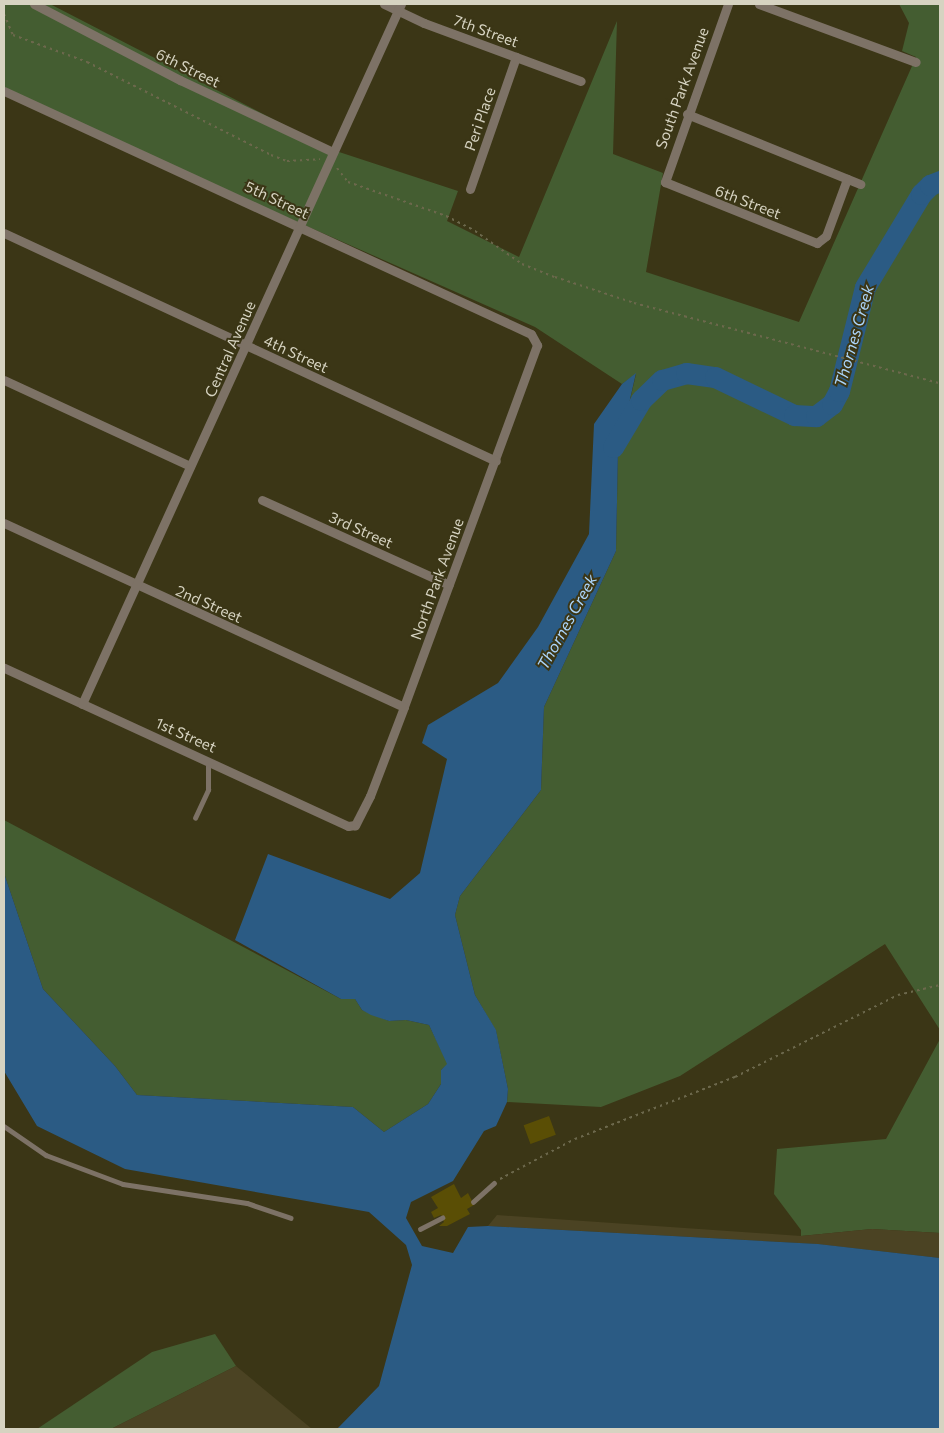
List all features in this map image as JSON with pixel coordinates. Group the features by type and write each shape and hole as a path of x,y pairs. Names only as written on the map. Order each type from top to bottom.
{"street":[{"name":"6th Street","path":"34,4 180,80 334,152"},
{"name":"7th Street","path":"384,4 399,6 424,23 581,81"},
{"name":"South Park Avenue","path":"665,182 687,114 728,4"},
{"path":"759,4 916,62"},
{"name":"Central Avenue","path":"82,704 301,226 399,6"},
{"name":"Peri Place","path":"470,189 516,57"},
{"name":"5th Street","path":"4,91 301,226 531,334 536,339"},
{"path":"687,114 860,184"},
{"name":"6th Street","path":"665,182 814,242 823,241 847,179"},
{"name":"4th Street","path":"4,233 496,461"},
{"name":"North Park Avenue","path":"355,825 370,796 496,461 535,353 536,339"},
{"path":"4,380 190,466"},
{"name":"3rd Street","path":"262,500 449,585"},
{"name":"2nd Street","path":"4,523 404,707"},
{"name":"1st Street","path":"4,668 208,760 348,826 355,825"}],"lane":[{"path":"195,818 208,790 208,760"},
{"path":"4,1126 46,1155 123,1184 247,1203 291,1218"},
{"path":"473,1202 494,1183"},
{"path":"420,1229 442,1218"}],"path":[{"path":"4,14 13,35 87,62 271,155 287,161 321,160"},
{"path":"335,166 348,182 459,222 517,261 555,277 634,303 940,383"},
{"path":"494,1183 575,1139 735,1077 898,994 940,985"}],"green space":[{"path":"4,4 50,4 333,150 458,191 447,221 519,257 617,21 613,154 663,173 646,272 799,322 916,57 902,51 909,23 899,4 940,4 940,1030 885,944 680,1076 601,1107 507,1102 508,1089 496,1031 475,995 455,915 460,896 541,790 544,707 616,551 618,452 636,374 622,384 535,327 4,92"},
{"path":"4,820 341,999 355,999 362,1010 389,1021 406,1020 429,1025 448,1064 441,1070 441,1084 428,1104 384,1132 353,1107 137,1095 115,1066 43,989 4,873"},
{"path":"940,1039 940,1233 872,1229 801,1236 801,1230 774,1194 777,1149 886,1139"},
{"path":"215,1334 236,1366 111,1429 37,1429 152,1352"}],"sand":[{"path":"497,1215 801,1236 872,1229 940,1233 940,1258 817,1244 488,1226"},
{"path":"236,1366 312,1429 111,1429"}],"water":[{"path":"636,373 618,452 616,551 544,707 541,790 460,896 455,915 475,995 496,1030 508,1089 507,1102 496,1126 484,1131 453,1181 411,1202 406,1218 422,1246 453,1253 468,1227 488,1226 818,1244 940,1258 940,1429 337,1429 379,1386 412,1265 406,1245 369,1212 125,1169 37,1126 4,1071 4,873 43,989 115,1066 137,1095 353,1107 384,1132 428,1104 441,1084 441,1070 447,1064 429,1025 406,1020 389,1021 371,1015 362,1010 355,999 341,999 235,940 268,854 390,899 420,873 447,759 422,743 428,725 498,683 538,627 589,534 594,424 622,384"}],"building":[{"path":"549,1116 556,1135 530,1144 524,1125"},
{"path":"454,1184 461,1198 468,1193 474,1205 467,1209 470,1214 447,1226 439,1226 444,1222 441,1215 434,1218 431,1212 438,1208 431,1197"}],"waterway":[{"name":"Thornes Creek","path":"613,447 641,400 662,380 686,373 715,377 794,415 816,416 832,404 839,391 865,287 921,194 930,185 940,181"}]}
